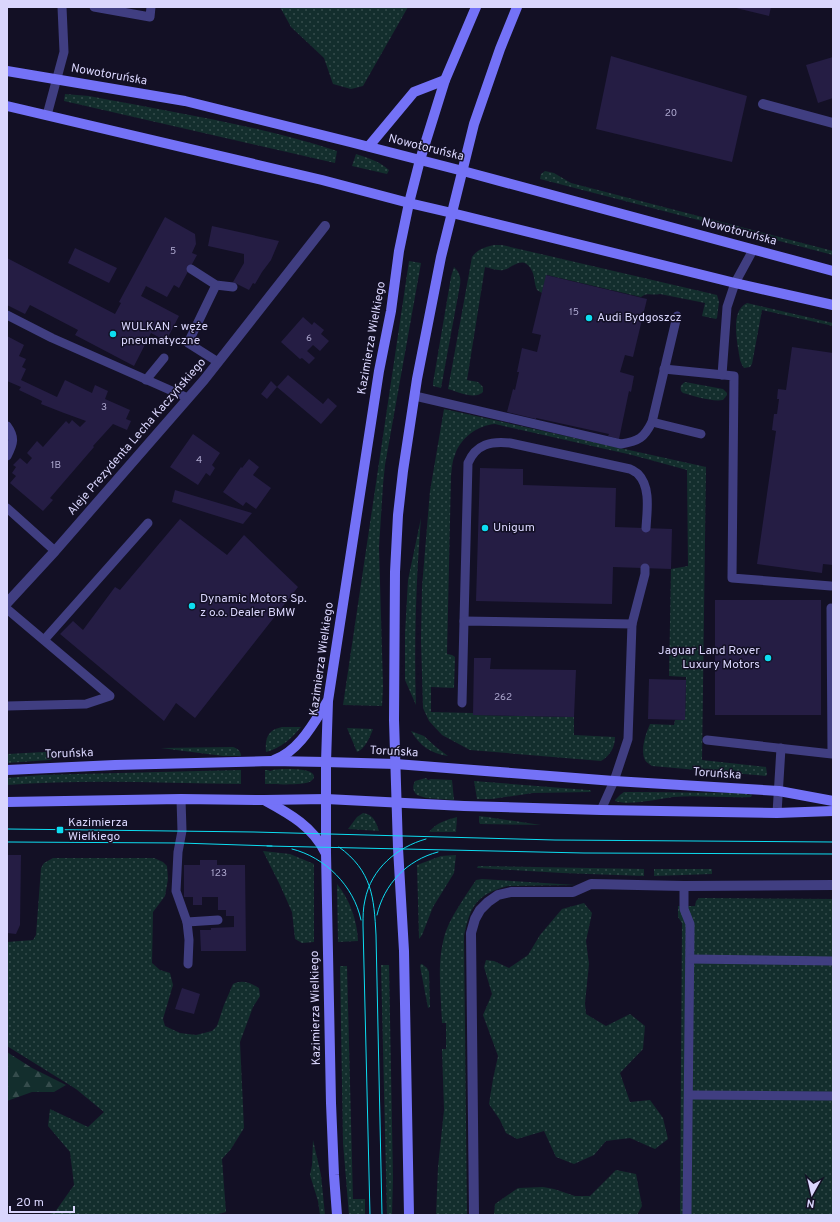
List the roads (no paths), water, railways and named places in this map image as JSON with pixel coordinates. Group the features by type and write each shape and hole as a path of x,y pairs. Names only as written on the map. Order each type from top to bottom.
{"main road":[{"path":"420,160 445,80 476,7"},
{"path":"410,1215 404,951 396,803 394,712 395,572 399,507 415,396 437,276 474,124 500,49 517,7"},
{"name":"Nowotoruńska","path":"7,71 185,101 463,170 833,271"},
{"path":"369,146 414,92 445,80"},
{"path":"7,106 334,183 409,203 735,283 833,305"},
{"name":"Kazimierza Wielkiego","path":"338,1215 334,1175 326,853 328,701 379,371 391,312 399,251 420,160"},
{"path":"271,761 289,752 298,744 328,701"},
{"name":"Toruńska","path":"7,770 108,765 271,761 396,764 614,781 779,791 833,800"},
{"path":"7,802 182,799 326,799 464,806 601,810 777,813 833,811"},
{"path":"264,800 304,824 319,841 326,853"}],"street":[{"path":"763,104 833,123"},
{"name":"Aleje Prezydenta Lecha Kaczyńskiego","path":"7,603 55,551 188,398 325,226"},
{"path":"474,1215 471,933 475,919 480,910 488,902 498,895 511,892 573,892 591,884 684,886 833,885"}],"lane":[{"path":"48,115 64,52 62,7"},
{"path":"94,7 150,17 151,7"},
{"path":"722,375 727,307 735,283 753,250"},
{"path":"191,269 216,286 233,287"},
{"path":"216,286 188,343 218,362"},
{"path":"7,315 52,338 188,398"},
{"path":"415,396 621,444 634,442 646,434 652,422 677,316"},
{"path":"146,380 164,358"},
{"path":"664,369 734,376 732,578 831,586"},
{"path":"652,422 701,434"},
{"path":"7,426 13,436 11,448 7,456"},
{"path":"462,702 468,463 476,450 492,443 510,443 630,469 638,473 646,490 646,528"},
{"path":"7,508 55,551"},
{"path":"44,640 148,523"},
{"path":"601,810 614,781 628,739 632,624 645,574 645,568"},
{"path":"707,740 832,754 831,608"},
{"path":"7,609 110,696 86,704 7,706"},
{"path":"464,621 632,624"},
{"path":"777,813 781,748"},
{"path":"182,799 182,831 178,852 176,891 187,922 188,964"},
{"path":"684,886 684,909 690,924 687,1215"},
{"path":"187,922 218,920"},
{"path":"690,958 833,961"},
{"path":"689,1095 833,1096"}],"tram line":[{"path":"7,829 254,832 555,840 833,842"},
{"path":"370,1215 363,925 364,906 368,889 379,869 405,848 426,839"},
{"path":"7,842 180,843 272,846"},
{"path":"267,846 584,853 833,854"},
{"path":"339,847 350,856 365,875 374,909 376,935 382,1215"},
{"path":"292,849 316,859 336,875 352,896 361,920"},
{"path":"377,915 385,893 398,875 416,861 438,852"}],"place":[{"name":"Audi Bydgoszcz","path":"589,318"},
{"name":"WULKAN - węże pneumatyczne","path":"113,334"},
{"name":"Unigum","path":"485,528"},
{"name":"Dynamic Motors Sp. z o.o. Dealer BMW","path":"192,606"},
{"name":"Jaguar Land Rover Luxury Motors","path":"768,658"},
{"name":"Kazimierza Wielkiego","path":"60,830"}]}
